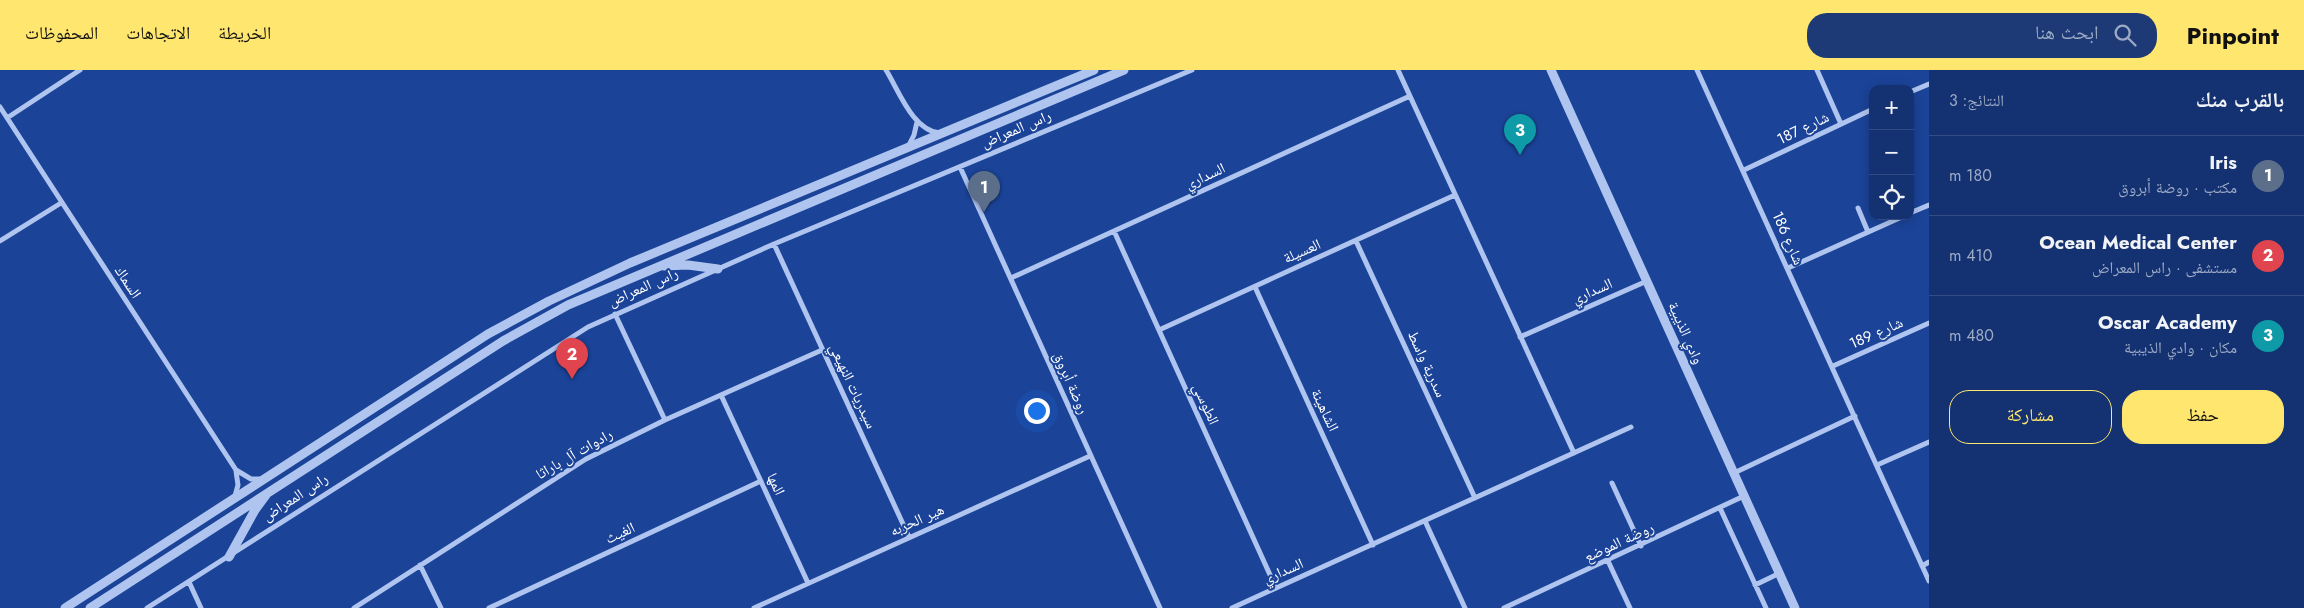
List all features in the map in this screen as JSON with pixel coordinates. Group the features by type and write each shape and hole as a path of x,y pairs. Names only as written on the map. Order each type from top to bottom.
{"street":[{"path":"7,118 80,70"},
{"path":"886,70 917,122 928,130 942,133"},
{"name":"راس المعراض","path":"65,608 267,479 488,334 630,263 1094,70"},
{"name":"راس المعراض","path":"90,608 269,490 503,341 568,306 1124,70"},
{"name":"راس المعراض","path":"147,608 588,327 774,244 1192,70"},
{"path":"1398,70 1574,454"},
{"name":"وادي الذيبية","path":"1551,70 1795,608"},
{"name":"شارع 186","path":"1697,70 1929,581"},
{"path":"1817,70 1841,124"},
{"path":"1914,90 1929,84"},
{"name":"السداري","path":"1011,278 1410,96"},
{"name":"السماك","path":"0,107 236,470"},
{"name":"شارع 187","path":"1744,170 1869,111"},
{"path":"908,146 914,135 917,122"},
{"name":"روضة أبروق","path":"960,167 1160,608"},
{"name":"العسيلة","path":"1159,330 1455,195"},
{"path":"0,241 61,203"},
{"path":"1914,211 1929,205"},
{"path":"1858,208 1868,232"},
{"path":"1788,268 1895,220"},
{"name":"الطوسي","path":"1114,231 1276,588"},
{"name":"سدرية واسط","path":"1356,241 1475,498"},
{"name":"سيدريات النهيعي","path":"774,244 909,537"},
{"path":"657,267 688,265 718,269"},
{"name":"السداري","path":"1520,336 1646,281"},
{"name":"الشاهينة","path":"1254,287 1373,544"},
{"path":"615,314 665,420"},
{"name":"شارع 189","path":"1833,366 1929,323"},
{"name":"رادوات آل باراثا","path":"354,608 586,459 665,420 822,350"},
{"name":"المها","path":"721,395 808,583"},
{"path":"1734,473 1855,416"},
{"name":"السداري","path":"1232,608 1631,427"},
{"path":"1877,465 1929,442"},
{"name":"هير الحربه","path":"754,608 1090,456"},
{"path":"236,470 251,479 267,479"},
{"path":"234,500 238,485 236,470"},
{"name":"الغيث","path":"490,608 761,481"},
{"path":"1612,483 1641,546"},
{"path":"228,557 255,510 269,490"},
{"name":"روضة الموضع","path":"1504,608 1641,546 1744,496"},
{"path":"1720,508 1766,608"},
{"path":"1425,521 1465,608"},
{"path":"1608,561 1630,608"},
{"path":"1922,566 1929,562"},
{"path":"420,565 442,608"},
{"path":"1755,585 1780,574"},
{"path":"189,582 201,608"}],"place":[{"name":"Oscar Academy","path":"1520,155"},
{"name":"Iris","path":"984,212"},
{"name":"Ocean Medical Center","path":"572,379"}]}
